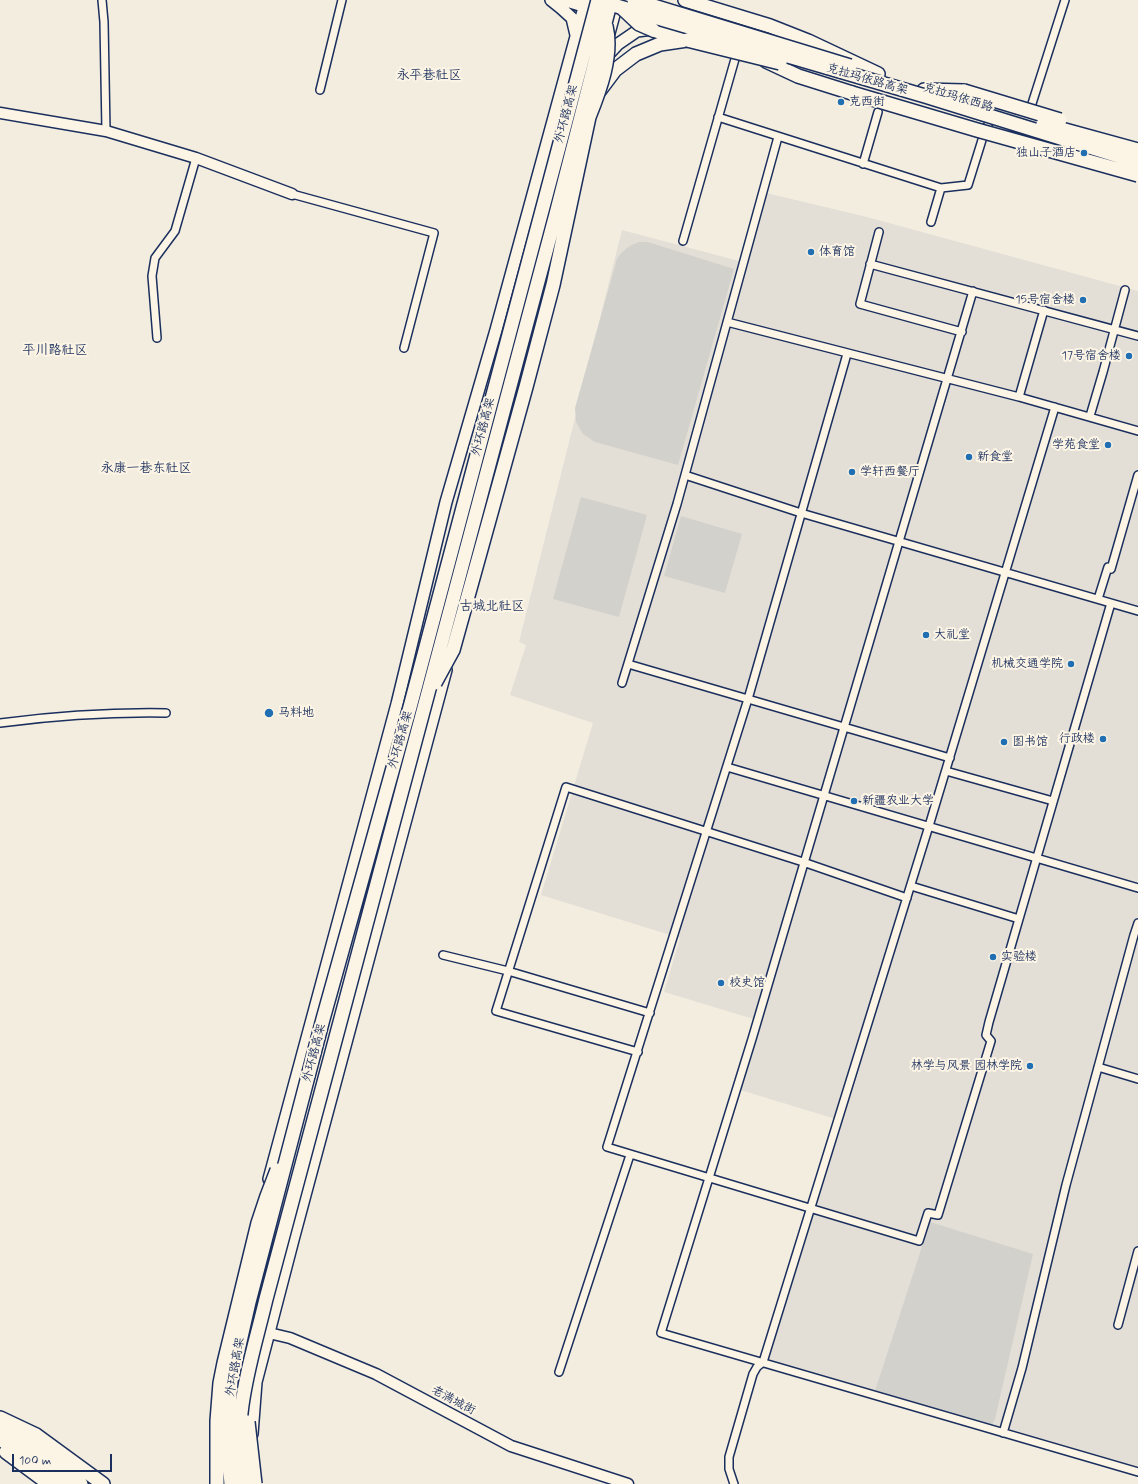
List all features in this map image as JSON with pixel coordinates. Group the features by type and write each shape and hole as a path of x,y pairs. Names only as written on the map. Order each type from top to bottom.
{"highway":[{"name":"外环路高架","path":"243,1484 240,1441 241,1414 245,1389 266,1299 424,703 554,222 611,0"},
{"path":"617,0 626,13 640,24 687,40 924,93 964,91 1138,144"},
{"name":"克拉玛依路高架","path":"634,0 993,110 1138,150"},
{"path":"685,0 770,26 808,41 878,74"},
{"path":"424,703 453,650 553,285 590,117 599,91 609,47 607,29 602,8 592,1"},
{"name":"克拉玛依路高架","path":"592,1 924,93 1138,162"},
{"name":"外环路高架","path":"231,1484 227,1435 231,1381 249,1302 324,1019 410,707 592,1"},
{"path":"599,91 615,70 636,54 660,44 687,40"},
{"path":"730,44 798,76 977,130 1138,175"},
{"path":"218,1482 217,1421 224,1364 265,1202 271,1184 293,1134"},
{"path":"245,1389 255,1484"},
{"path":"0,1418 36,1435 103,1484"},
{"path":"0,1423 82,1484"},
{"path":"0,1439 66,1484"},
{"path":"0,1447 49,1484"}],"main road":[{"path":"551,0 572,18 576,36"},
{"name":"克拉玛依西路","path":"563,0 592,1 614,15 769,54 1138,166"},
{"path":"252,1484 250,1456 256,1382 436,704 506,459 520,385 617,0"},
{"name":"克拉玛依西路","path":"638,0 924,93 1028,117 1138,150"},
{"path":"218,1482 225,1384 254,1233 396,704 446,502 496,330 576,36 592,1"},
{"path":"602,61 618,44 637,31 662,27"},
{"path":"0,1456 46,1484"}],"street":[{"path":"102,0 104,22 106,131"},
{"path":"320,90 342,0"},
{"path":"1028,117 1065,0"},
{"path":"683,241 735,59"},
{"path":"863,164 878,112"},
{"path":"0,113 106,131 196,158 292,194 434,233 404,348"},
{"path":"718,117 941,188 968,185 989,122"},
{"path":"622,683 685,475 778,137"},
{"path":"157,338 152,276 155,258 175,231 196,158"},
{"path":"931,222 941,188"},
{"path":"879,232 860,304 962,332"},
{"path":"870,264 1138,336"},
{"path":"1090,416 1125,290"},
{"path":"974,291 710,1178 661,1333 763,1362 820,1381 1138,1472"},
{"path":"1019,397 1044,310"},
{"path":"726,322 1019,397 1090,416 1138,431"},
{"path":"847,354 748,699 608,1147 811,1210 919,1241 928,1213 938,1215 991,1041 986,1035 1111,603"},
{"path":"734,1484 729,1468 729,1457 753,1374 757,1367 763,1362 811,1210 946,772 1056,407"},
{"path":"685,475 801,513 1138,611"},
{"path":"1098,599 1108,567 1112,569 1138,475"},
{"path":"628,664 950,758"},
{"path":"0,723 34,718 123,712 166,714"},
{"path":"727,767 1138,888"},
{"path":"946,772 1053,801"},
{"path":"638,1052 496,1011 566,787 804,862 907,898"},
{"path":"911,886 1019,919"},
{"path":"1003,1433 1022,1368 1066,1185 1138,923"},
{"path":"443,955 650,1013"},
{"path":"1098,1067 1138,1079"},
{"path":"559,1372 630,1155"},
{"path":"1118,1325 1138,1251"},
{"name":"老满城街","path":"269,1333 290,1338 376,1374 511,1446 628,1484"}],"shaded area":[{"name":"新疆农业大学","path":"758,191 867,217 1138,291 1138,879 1135,887 1138,888 1138,1471 763,1362 839,1120 737,1089 757,1020 664,992 680,938 541,895 593,723 510,695 526,645 519,642 622,230 739,261"},
{"path":"639,242 648,242 734,269 678,465 595,442 583,434 576,422 575,408 617,259 626,249"},
{"path":"581,497 647,515 619,617 553,599"},
{"path":"681,516 742,534 725,593 664,576"},
{"path":"930,1222 1033,1254 995,1419 991,1426 875,1391"}],"place":[{"name":"克西街","path":"841,102"},
{"name":"独山子酒店","path":"1084,153"},
{"name":"体育馆","path":"811,252"},
{"name":"15号宿舍楼","path":"1083,300"},
{"name":"17号宿舍楼","path":"1129,356"},
{"name":"学苑食堂","path":"1108,445"},
{"name":"新食堂","path":"969,457"},
{"name":"学轩西餐厅","path":"852,472"},
{"name":"大礼堂","path":"926,635"},
{"name":"机械交通学院","path":"1071,664"},
{"name":"马料地","path":"269,713"},
{"name":"行政楼","path":"1103,739"},
{"name":"图书馆","path":"1004,742"},
{"name":"新疆农业大学","path":"854,801"},
{"name":"实验楼","path":"993,957"},
{"name":"校史馆","path":"721,983"},
{"name":"林学与风景 园林学院","path":"1030,1066"}],"district":[{"name":"永平巷社区","path":"429,76"},
{"name":"平川路社区","path":"55,351"},
{"name":"永康一巷东社区","path":"146,469"},
{"name":"古城北社区","path":"492,607"}]}
